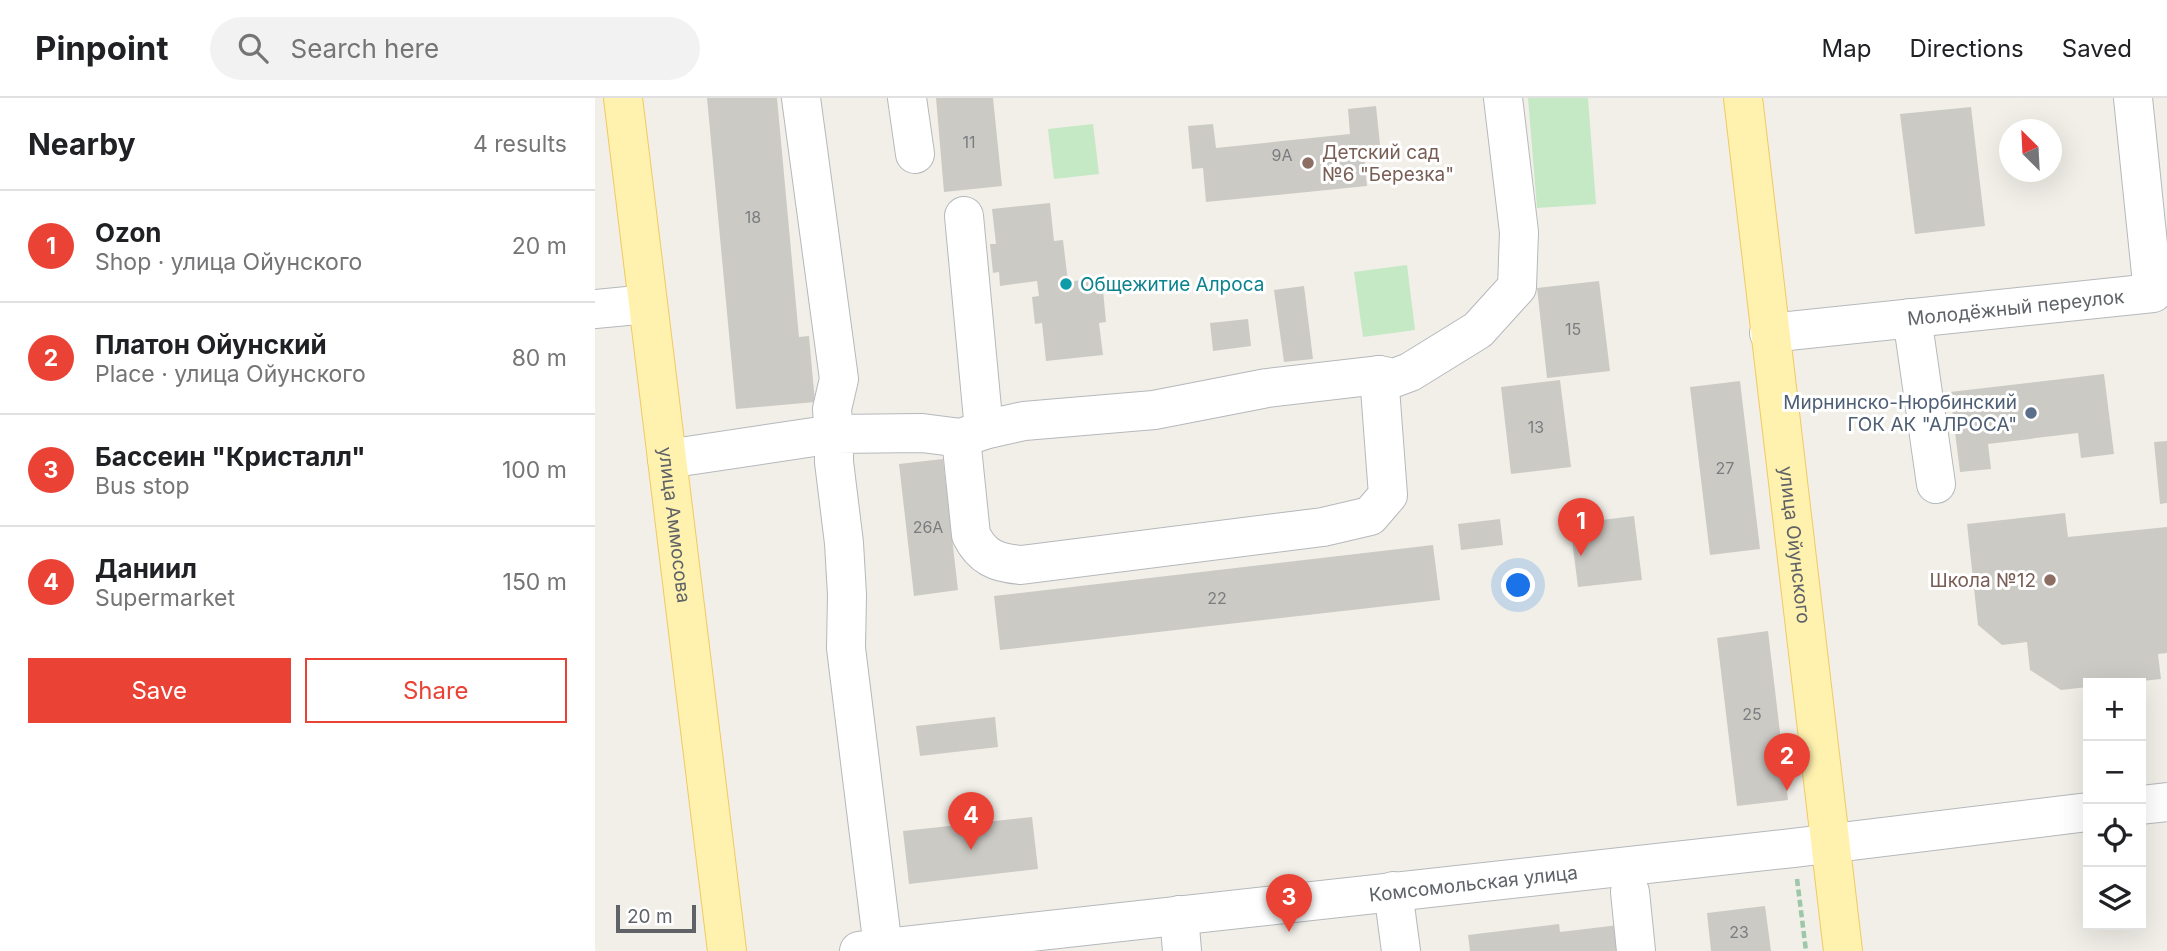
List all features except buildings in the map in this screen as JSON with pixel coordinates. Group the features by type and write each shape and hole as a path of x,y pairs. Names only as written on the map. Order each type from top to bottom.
{"main road":[{"name":"улица Аммосова","path":"623,98 727,951"},
{"name":"улица Ойунского","path":"1743,98 1843,951"}],"street":[{"path":"801,98 839,379 832,409 834,462 843,530 847,595 846,648 871,949"},
{"path":"907,98 915,154"},
{"path":"667,458 834,434 972,434 1024,421 1154,410 1268,388 1380,375 1394,378 1409,372 1478,330 1517,287 1519,232 1503,98"},
{"name":"Молодёжный переулок","path":"1769,332 2153,293 2133,98"},
{"path":"964,216 972,434 971,535 978,548 991,559 1021,565 1323,527 1370,516 1388,495 1380,375"},
{"path":"595,309 648,304"},
{"path":"1910,318 1936,484"},
{"path":"2146,805 2167,802"},
{"name":"Комсомольская улица","path":"871,949 1180,933 1393,891 2083,813"},
{"path":"1393,891 1401,951"},
{"path":"1630,892 1636,951"}],"green space":[{"path":"1528,98 1588,98 1596,204 1537,208"},
{"path":"1093,124 1099,174 1054,179 1048,129"},
{"path":"1407,265 1415,330 1363,337 1354,272"}],"place":[{"name":"Детский сад №6 \"Березка\"","path":"1308,163"},
{"name":"Общежитие Алроса","path":"1066,284"},
{"name":"Мирнинско-Нюрбинский ГОК АК \"АЛРОСА\"","path":"2031,413"},
{"name":"Ozon","path":"1581,556"},
{"name":"Школа №12","path":"2050,580"},
{"name":"Платон Ойунский","path":"1787,791"},
{"name":"Даниил","path":"971,850"},
{"name":"Бассеин \"Кристалл\"","path":"1289,932"}]}
